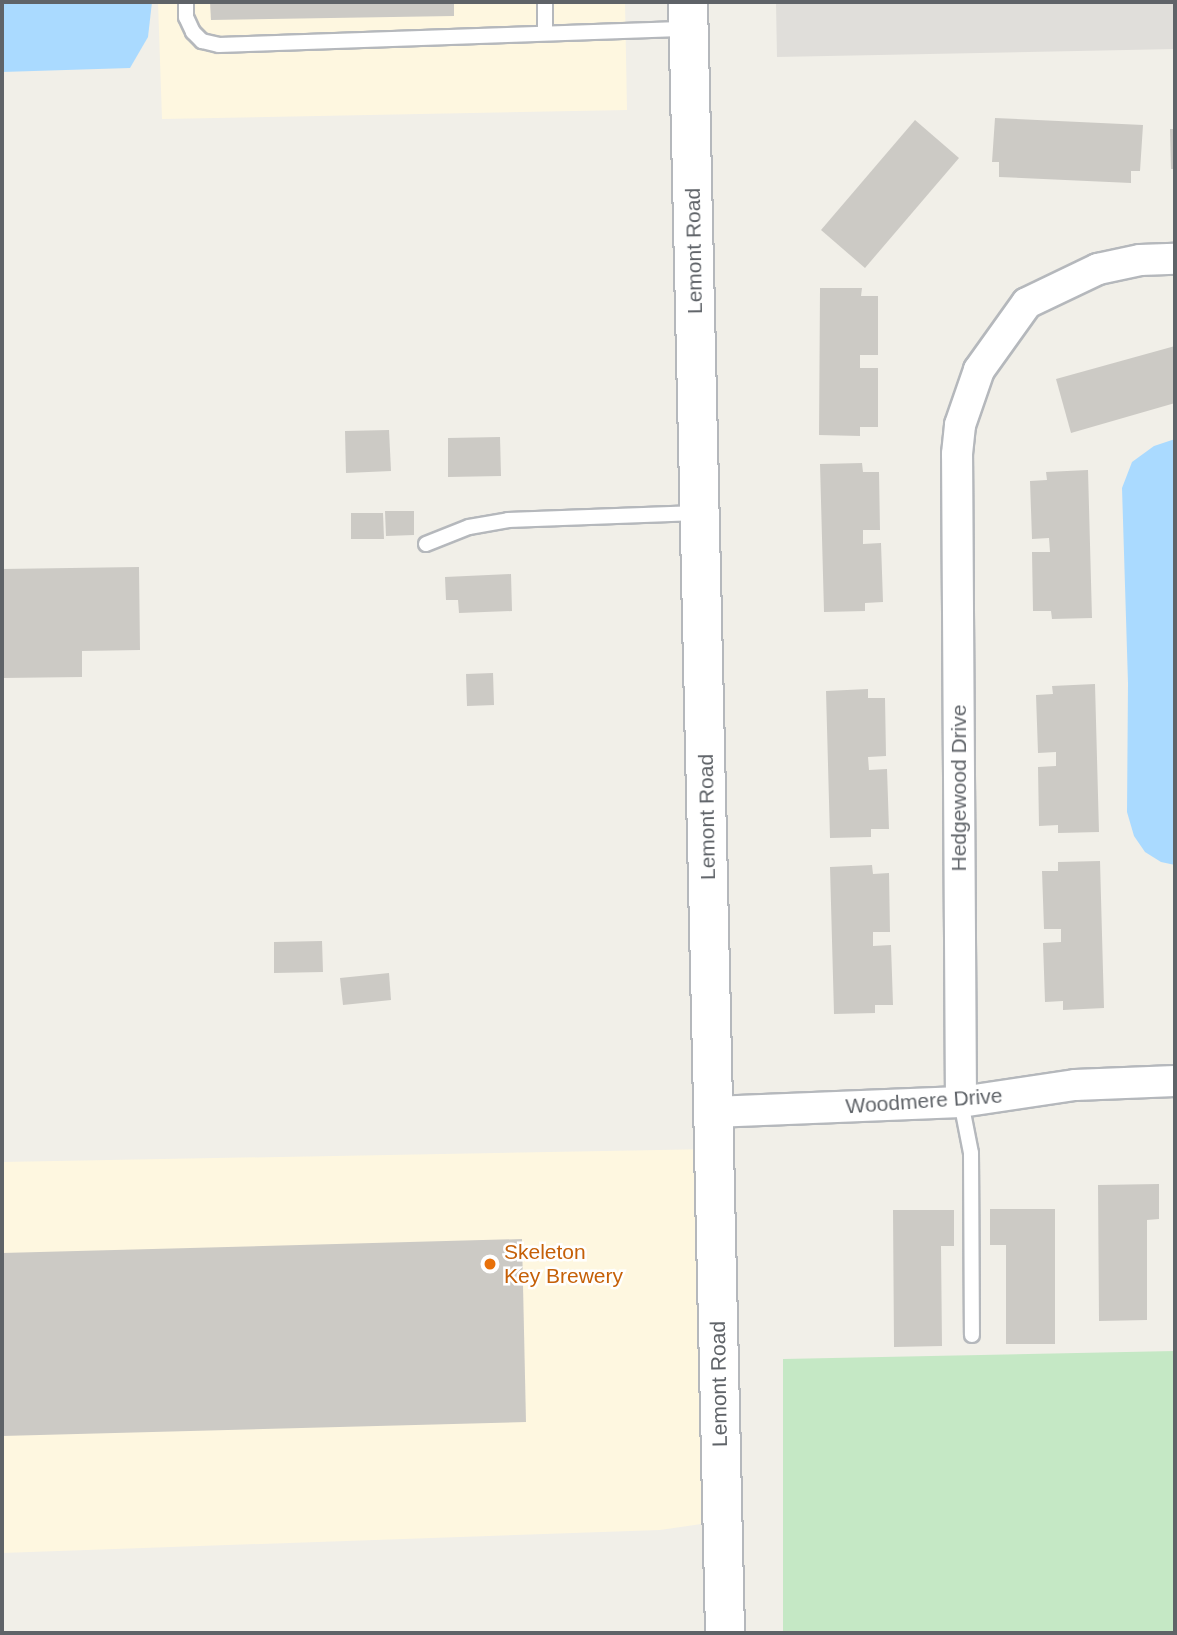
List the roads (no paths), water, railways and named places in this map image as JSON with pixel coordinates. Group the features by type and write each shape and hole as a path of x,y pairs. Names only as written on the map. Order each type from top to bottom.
{"main road":[{"name":"Lemont Road","path":"689,15 725,1633"}],"street":[{"name":"Hedgewood Drive","path":"961,1102 957,474 960,425 967,398 979,370 1027,303 1098,269 1140,260 1175,259"},
{"name":"Woodmere Drive","path":"713,1112 961,1102 1075,1085 1175,1081"}],"lane":[{"path":"186,2 186,17 193,32 202,41 219,45 545,32 689,15"},
{"path":"545,2 545,32"},
{"path":"426,544 469,527 508,520 700,513"},
{"path":"961,1102 971,1153 972,1335"}],"water":[{"path":"2,2 152,2 148,37 130,68 2,72"},
{"path":"1175,439 1175,865 1161,862 1145,852 1134,836 1127,812 1128,683 1122,488 1132,462 1154,446"}],"place":[{"name":"Skeleton Key Brewery","path":"490,1264"}]}
